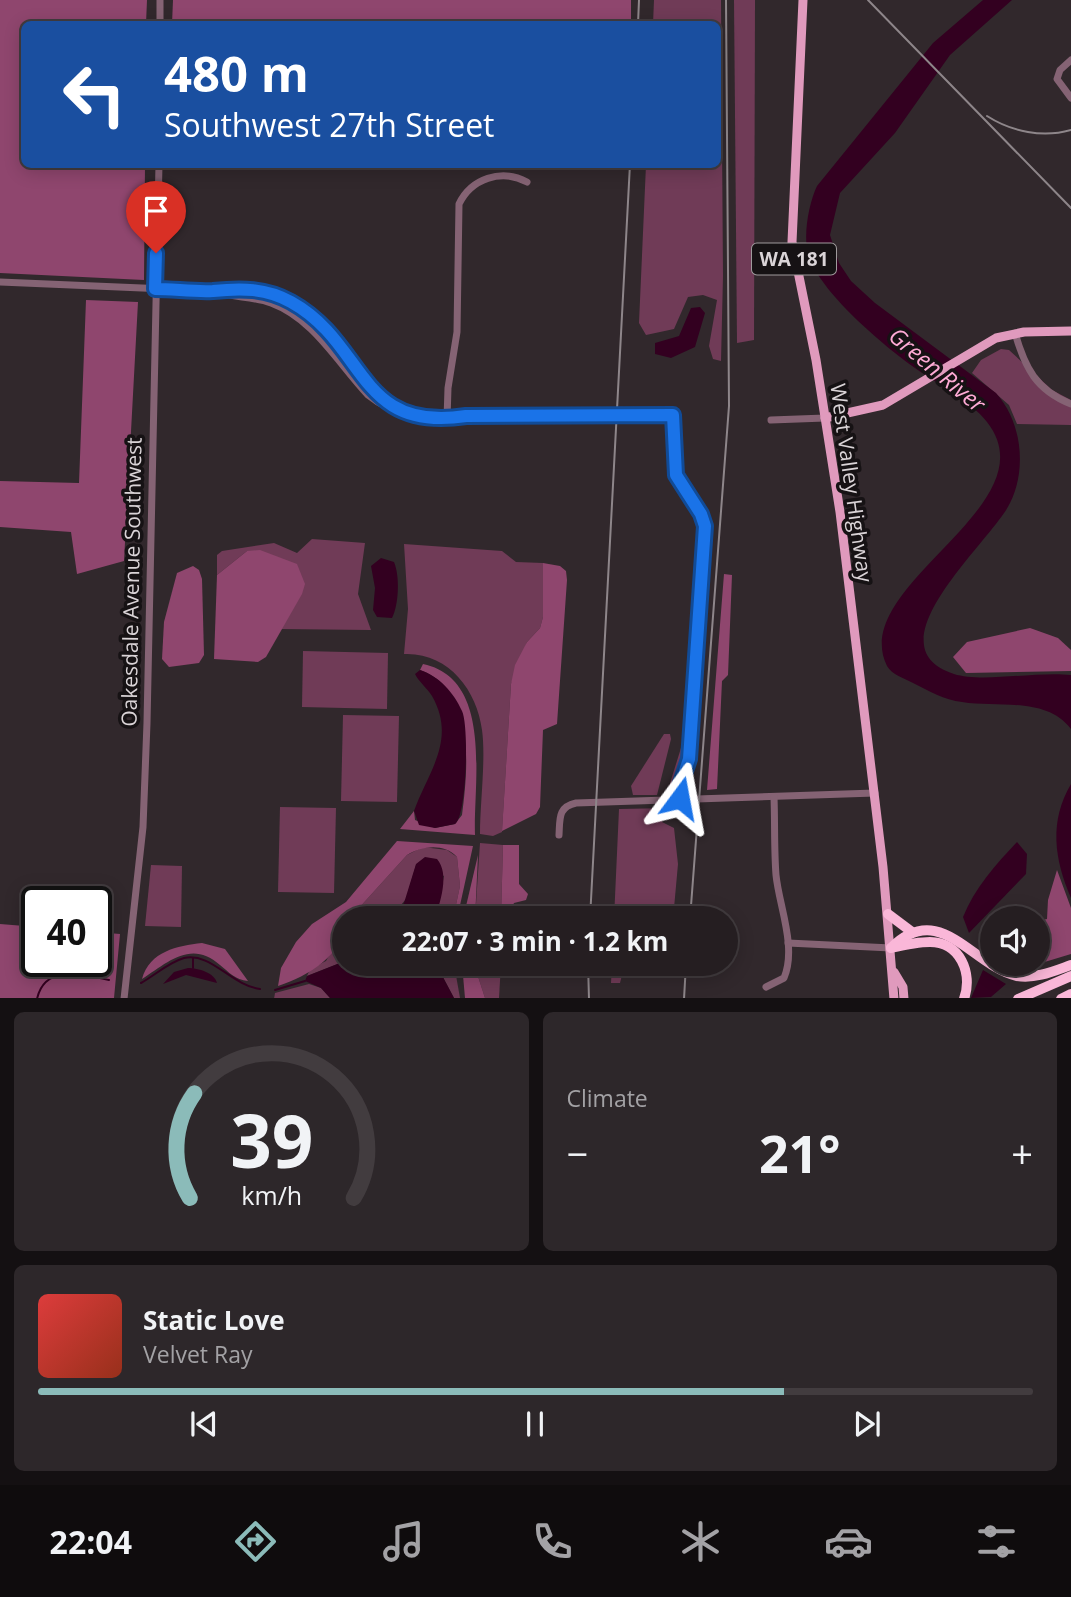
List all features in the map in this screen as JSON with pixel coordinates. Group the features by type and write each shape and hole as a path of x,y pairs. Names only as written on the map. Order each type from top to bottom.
{"highway":[{"path":"888,914 912,932"},
{"path":"891,948 912,932 931,931 951,936 998,968 1018,976 1035,976 1071,965"},
{"path":"891,948 932,942 948,947 966,968 968,985 964,998"},
{"path":"1020,998 1071,976"}],"main road":[{"name":"West Valley Highway","path":"803,0 792,242 840,512 875,793 894,972 894,998"},
{"path":"825,418 883,405 993,340 1015,333 1071,331"},
{"name":"West Valley Highway","path":"894,972 903,987 904,998"}],"street":[{"path":"160,0 160,21"},
{"path":"1071,60 1060,70 1057,79 1071,99"},
{"name":"Oakesdale Avenue Southwest","path":"124,998 143,827 148,723 159,168"},
{"path":"447,419 448,388 457,332 459,204 468,189 484,179 514,177 527,182"},
{"path":"0,282 213,291 228,287 254,289 297,305 319,323 390,407 421,418 673,415 674,471 680,485 704,520 689,759 680,786 680,800"},
{"path":"1015,333 1031,376 1049,394 1069,404"},
{"path":"771,420 825,418"},
{"path":"559,835 561,812 564,807 576,803 875,793"},
{"path":"766,988 784,978 788,943 776,873 774,797"},
{"path":"788,943 891,948"}],"shaded area":[{"path":"0,0 147,0 146,21 21,21 21,168 145,168 144,280 0,273"},
{"path":"173,0 631,0 631,21 172,21"},
{"path":"654,0 721,0 723,276 721,361 713,359 709,346 717,300 703,295 688,297 674,329 646,335 639,323 646,168 721,168 721,21 653,21"},
{"path":"734,0 755,0 754,340 737,343"},
{"path":"86,300 138,302 124,561 77,574 71,532 0,527 0,481 79,483"},
{"path":"1001,349 1009,350 1052,390 1071,400 1071,425 1017,424 1009,405 972,373 981,360"},
{"path":"312,539 365,543 358,594 371,630 280,629 282,625 247,551 217,575 217,555 222,551 274,543 297,553"},
{"path":"404,544 502,551 516,562 543,563 543,617 540,628 527,642 511,684 502,832 493,836 480,834 483,742 474,701 458,676 447,667 434,659 404,654 408,609"},
{"path":"260,550 297,564 305,584 302,594 266,657 258,662 214,659 217,575 247,551"},
{"path":"543,563 560,566 566,571 567,580 557,724 543,730 540,807 536,814 502,831 511,684 515,665 527,642 540,628 543,617"},
{"path":"193,566 199,570 202,579 204,655 199,663 169,667 162,659 164,622 177,573"},
{"path":"724,574 732,575 728,675 722,681 717,789 707,790"},
{"path":"1030,628 1058,638 1071,650 1071,671 966,673 953,657 967,642"},
{"path":"303,651 388,653 387,709 302,707"},
{"path":"423,664 446,674 461,690 470,711 475,736 475,835 400,829 414,811 415,820 435,828 455,824 462,815 466,754 459,712 451,694 438,680 420,670"},
{"path":"343,715 399,716 397,802 341,801"},
{"path":"664,734 670,734 671,739 657,795 633,795 631,786"},
{"path":"685,735 685,756 674,793 667,793"},
{"path":"280,807 336,808 334,893 278,892"},
{"path":"670,808 670,815 664,816 662,822 674,828 678,864 674,906 615,906 619,809"},
{"path":"397,841 473,846 460,906 456,906 460,886 457,857 446,850 433,847 407,855 361,906 340,906"},
{"path":"480,843 503,845 501,906 476,906"},
{"path":"503,845 519,845 519,884 528,894 526,900 514,903 512,906 501,906"},
{"path":"423,847 447,850 457,857 460,886 456,906 438,906 444,876 416,865 406,899 400,906 361,906 407,855"},
{"path":"478,855 476,906 466,906"},
{"path":"151,865 182,866 181,927 145,926"},
{"path":"1057,870 1071,908 1071,954 1050,960 1050,906 1048,906"},
{"path":"332,911 332,953 312,970 278,986 281,968 296,942 312,924"},
{"path":"0,924 21,926 21,977 112,977 112,933 120,934 114,998 0,998"},
{"path":"202,943 225,949 248,981 236,977 209,957 199,954 180,956 142,979 151,962 158,956 174,948"},
{"path":"332,950 332,966 307,976 310,969 326,961"},
{"path":"442,976 456,976 460,998 454,998"},
{"path":"463,976 478,976 485,998 465,998"},
{"path":"478,976 500,976 499,998 485,998"},
{"path":"611,976 622,976 620,983 611,983"},
{"path":"309,984 321,988 330,998 274,998 275,993"}],"water":[{"name":"Green River","path":"983,0 1012,0 950,55 895,133 840,193 830,235 839,263 851,281 875,303 996,393 1012,418 1016,432 1020,461 1015,490 999,520 943,592 929,617 924,641 931,660 954,674 966,676 1071,675 1071,729 1061,719 1035,708 976,704 943,697 898,676 887,666 883,636 895,606 918,575 974,515 994,484 1000,453 987,422 980,414 963,399 886,346 838,300 814,268 806,237 817,186 933,43"},
{"path":"700,307 705,313 695,347 671,358 655,354 655,343 679,336 691,308"},
{"path":"381,558 394,562 397,575 397,598 392,618 377,617 373,610 375,588 371,566"},
{"path":"420,670 440,681 455,698 462,711 466,733 466,770 459,817 455,824 435,828 419,825 414,811 438,755 442,727 432,696 415,674"},
{"path":"1071,784 1071,898 1061,869 1056,840 1059,812"},
{"path":"1017,842 1027,854 1026,874 995,906 980,906 980,922 969,933 963,917 986,877"},
{"path":"425,857 437,859 441,865 443,888 439,906 401,906 416,864"},
{"path":"332,966 332,976 442,976 454,998 330,998 321,988 305,981 307,976"},
{"path":"188,968 210,974 217,983 186,975 163,984 174,972"},
{"path":"980,976 993,976 1006,984 991,997 971,998"}],"waterway":[{"path":"141,983 173,963 194,957 212,964 240,982 260,989"},
{"path":"193,958 193,968"},
{"path":"37,998 41,988 56,976 77,974 109,980"},
{"path":"275,990 305,981"}],"railway":[{"path":"638,21 639,0"},
{"path":"691,906 729,406 726,0"},
{"path":"868,0 1071,208"},
{"path":"987,116 1017,130 1028,132 1071,130"},
{"path":"591,906 630,168"},
{"path":"588,976 589,998"},
{"path":"684,998 685,976"}],"route":[{"path":"156,253 155,289 254,289 297,305 319,323 390,407 408,415 435,420 466,416 673,415 676,475 701,514 705,526 689,759 680,786 680,798"}]}
